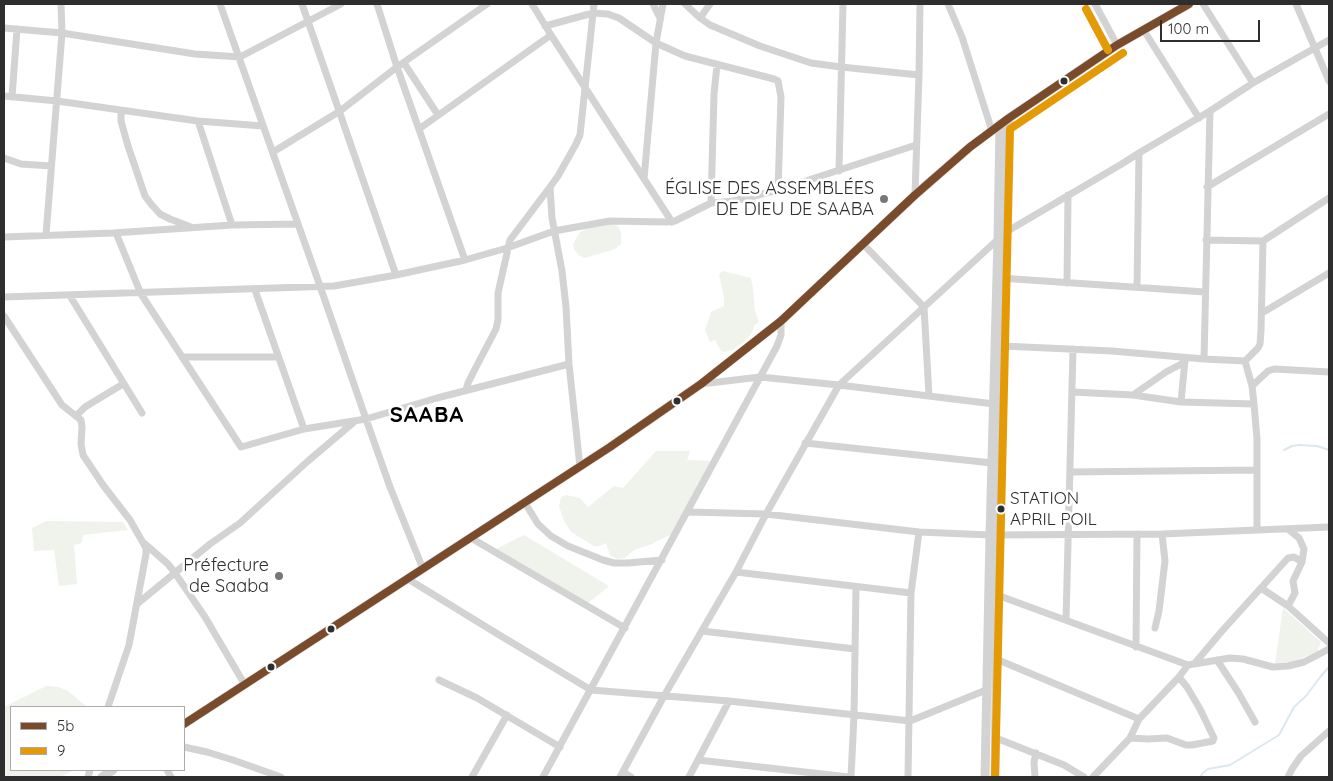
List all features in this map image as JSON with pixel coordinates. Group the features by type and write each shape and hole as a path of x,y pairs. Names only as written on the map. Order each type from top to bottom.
{"street":[{"path":"46,236 62,33 61,4"},
{"path":"220,4 390,487 423,569"},
{"path":"302,4 396,276"},
{"path":"4,28 62,33 195,54 240,57 341,4"},
{"path":"377,4 464,260"},
{"path":"273,152 340,111 397,67 487,4"},
{"path":"532,4 672,222"},
{"path":"653,4 660,18"},
{"path":"644,179 656,43 663,4"},
{"path":"685,4 710,25 760,46 811,63 841,68 919,75"},
{"path":"700,18 710,4"},
{"path":"839,171 843,4"},
{"path":"915,195 920,4"},
{"path":"948,4 962,37 992,131"},
{"path":"1095,4 1118,45"},
{"path":"185,723 580,467 701,384 781,321 915,195 970,147 1000,124 1118,45 1189,4"},
{"path":"1203,4 1253,84"},
{"path":"1296,4 1329,81"},
{"path":"545,26 594,7"},
{"path":"594,7 604,13 613,15 656,43 685,56 778,81 781,97 778,190"},
{"path":"466,390 496,329 498,293 507,248 512,236 558,176 580,135 594,7"},
{"path":"12,97 17,29"},
{"path":"1143,29 1199,118"},
{"path":"420,129 551,35"},
{"path":"631,777 622,775 664,696 736,572 805,443 839,385 1006,232 1329,40"},
{"path":"404,62 438,116"},
{"path":"711,203 714,94 717,65"},
{"path":"4,96 198,121 263,126"},
{"path":"120,111 128,146 145,196 160,214 193,228"},
{"path":"1204,359 1210,111"},
{"path":"1207,187 1329,114"},
{"path":"995,777 997,595 992,463 1001,278 1006,232 1009,118"},
{"path":"198,121 232,225"},
{"path":"985,777 986,690 1003,346 998,238 1000,124"},
{"path":"4,297 141,294 334,286 396,276 507,248 554,231 610,221 672,222 711,203 734,201 778,190 916,145"},
{"path":"1137,287 1138,153"},
{"path":"4,158 21,164 51,166"},
{"path":"550,187 554,231 562,271 566,307 569,364 580,467"},
{"path":"1067,283 1068,195"},
{"path":"1206,240 1263,241 1329,198"},
{"path":"4,237 116,233 232,225 298,224"},
{"path":"116,233 141,294 241,447 304,429 366,419 466,390 569,364"},
{"path":"1003,346 1073,349 1185,360 1245,361 1260,344 1263,241"},
{"path":"863,244 924,307 929,396"},
{"path":"1262,313 1329,272"},
{"path":"1001,278 1205,292"},
{"path":"255,290 304,429"},
{"path":"70,296 142,413"},
{"path":"4,316 62,405 81,420 83,456 130,520 146,548 129,645 108,706"},
{"path":"543,777 777,346 781,335 781,321"},
{"path":"1066,620 1073,349"},
{"path":"182,357 278,357"},
{"path":"1133,395 1185,360"},
{"path":"1181,402 1185,360"},
{"path":"1245,361 1252,386 1254,404 1257,529"},
{"path":"1252,386 1268,371 1274,369 1329,372"},
{"path":"701,384 760,377 994,404"},
{"path":"77,416 86,407 123,384"},
{"path":"1072,392 1133,395 1181,402 1254,404"},
{"path":"137,604 210,544 240,523 354,421"},
{"path":"805,443 992,463"},
{"path":"1070,472 1257,470"},
{"path":"525,503 538,524 551,536 568,546 614,563 662,560"},
{"path":"688,512 766,514 918,532 994,535 1162,534 1329,527"},
{"path":"1288,529 1299,538 1304,549 1302,562 1293,581 1295,591 1288,606"},
{"path":"908,777 911,593 918,532"},
{"path":"1136,647 1137,534"},
{"path":"1155,628 1160,611 1165,562 1162,534"},
{"path":"471,538 625,628"},
{"path":"143,542 168,564 175,573 245,684"},
{"path":"1094,777 1130,738 1139,718 1291,556 1302,562"},
{"path":"736,572 911,593"},
{"path":"408,578 591,690 729,701 910,721 986,690"},
{"path":"698,760 850,777 854,716 856,587"},
{"path":"1261,588 1288,606 1329,643"},
{"path":"997,595 1136,647 1191,664 1230,658 1280,667 1296,665 1329,649"},
{"path":"702,630 855,649"},
{"path":"996,659 1139,718"},
{"path":"1217,660 1255,722"},
{"path":"1130,738 1148,740 1167,738 1192,746 1213,741 1214,738 1200,709 1179,677"},
{"path":"439,680 477,698 560,747"},
{"path":"689,777 729,701"},
{"path":"472,777 507,715"},
{"path":"1297,777 1289,774 1302,756 1329,731"},
{"path":"996,738 1064,765 1084,777"},
{"path":"185,747 233,760 281,777"},
{"path":"1035,777 1034,762 1036,753"}],"shaded area":[{"path":"611,224 618,226 621,232 621,244 615,249 585,258 578,255 573,244 580,232 588,228"},
{"path":"723,271 751,278 755,311 759,322 754,326 752,333 744,342 732,350 724,352 721,351 715,340 710,342 705,330 711,312 724,306 719,274"},
{"path":"656,451 690,451 687,460 715,461 675,533 634,550 625,558 617,559 610,555 606,543 594,546 571,532 564,521 559,506 561,497 566,495 580,498 588,507 614,486 623,488"},
{"path":"46,521 123,522 128,530 83,535 82,543 74,545 77,584 59,586 54,550 34,551 32,528"},
{"path":"524,535 609,586 587,604 496,549"},
{"path":"1283,608 1321,642 1317,652 1291,662 1275,663"},
{"path":"46,686 58,687 68,691 86,706 10,706 10,771 72,771 60,777 4,777 4,707"}],"waterway":[{"path":"1284,450 1299,445 1317,446 1329,450"},
{"path":"1200,777 1208,769 1230,765 1279,735 1294,707 1306,696 1329,667"}],"transit line":[{"name":"5b","path":"185,723 610,447 701,384 781,321 915,195 970,147 1009,118 1117,45 1189,4"},
{"name":"9","path":"1086,9 1108,50"},
{"name":"9","path":"995,777 1010,129 1123,53"}],"place":[{"name":"ÉGLISE DES ASSEMBLÉES DE DIEU DE SAABA","path":"884,199"},
{"name":"STATION APRIL POIL","path":"1001,509"},
{"name":"Préfecture de Saaba","path":"279,576"}],"district":[{"name":"SAABA","path":"427,415"}]}
